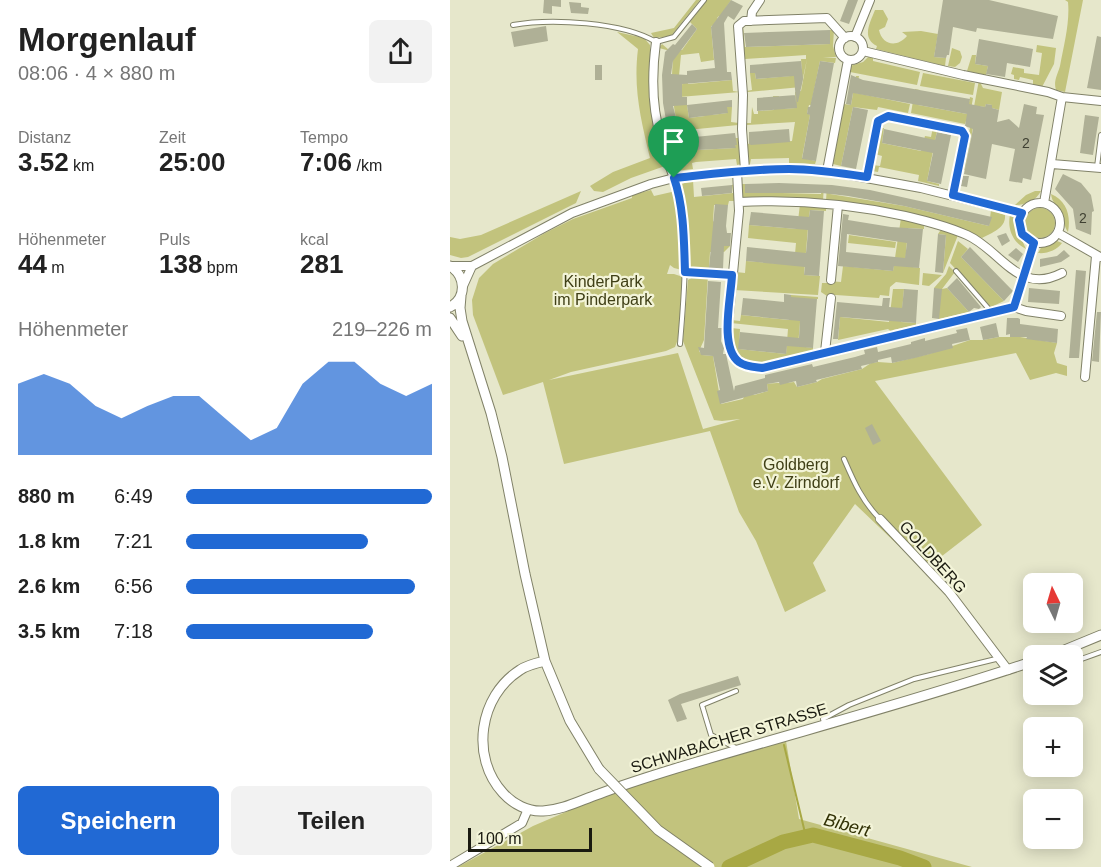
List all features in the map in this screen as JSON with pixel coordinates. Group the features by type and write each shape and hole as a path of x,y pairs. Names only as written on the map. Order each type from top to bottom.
{"street":[{"path":"751,21 752,12 760,0"},
{"path":"855,37 870,0"},
{"path":"845,38 827,18 751,21 740,23 737,30 743,95 740,202 727,335 729,347 738,362 762,368 1014,307 1061,316"},
{"path":"845,38 855,37"},
{"path":"855,37 862,45 863,51"},
{"path":"845,38 839,47 840,53 848,60 855,59 863,51"},
{"path":"656,42 652,98 660,141 674,178"},
{"path":"863,51 1062,97 1101,101"},
{"path":"827,171 848,60"},
{"path":"1044,203 1062,97"},
{"path":"867,177 878,121 888,116 946,127 962,131 965,136 953,195"},
{"path":"1052,164 1099,168"},
{"path":"450,266 472,266 572,213 674,178 741,171 789,169 827,171 953,195 1022,213"},
{"path":"740,202 783,201 838,205 901,215 960,231 979,242 1015,273 1024,277 1049,278 1062,273"},
{"path":"1044,203 1056,211 1060,225 1058,232 1047,242 1034,243 1022,234 1019,220 1022,213 1031,205 1044,203"},
{"path":"831,280 838,205"},
{"path":"1058,232 1099,257 1085,377"},
{"path":"1014,307 1034,243"},
{"path":"450,266 461,277 463,286"},
{"path":"472,266 461,296 462,321 491,413 502,457 545,661 570,721 599,769 658,830 710,867"},
{"path":"450,307 461,296"},
{"path":"825,352 831,298"},
{"path":"450,318 470,349"},
{"name":"GOLDBERG","path":"880,519 949,592 1008,670"},
{"path":"1082,645 1101,635"},
{"path":"450,866 522,823 528,809 511,801 493,780 485,761 484,725 495,696 504,683 528,665 545,661"},
{"name":"SCHWABACHER STRASSE","path":"528,809 545,811 559,808 636,781 1023,665"}],"lane":[{"path":"513,25 532,22 585,23 646,36 656,42 674,38 704,0"},
{"path":"1099,168 1101,135"},
{"path":"674,178 684,236 685,272 680,344"},
{"path":"956,271 988,308 990,314"},
{"path":"685,272 732,275"},
{"name":"GOLDBERG","path":"844,459 858,491 867,506 880,519"},
{"path":"1083,658 1101,652"},
{"path":"825,725 823,719 849,705 914,679 1000,657"},
{"path":"736,691 702,705 711,735 740,749"}],"green space":[{"path":"696,0 700,0 671,36 654,38 651,33 674,28"},
{"path":"707,0 731,0 717,18 724,24 711,26 714,60 701,62 699,53 681,55 678,86 682,86 683,75 687,75 688,84 732,80 733,91 740,92 679,97 679,105 687,105 689,118 705,116 704,110 712,115 727,113 727,107 732,107 731,122 739,123 738,125 687,130 689,139 695,138 697,150 735,148 735,138 739,138 741,164 737,165 736,159 696,162 692,163 693,169 675,171 674,168 688,164 674,109 672,68 674,52 659,48 662,44 669,50 682,50 697,29 690,22"},
{"path":"1065,0 1083,0 1065,92 1056,90 1055,84 1067,26 1068,2"},
{"path":"875,10 883,10 888,19 885,27 879,30 887,42 895,43 903,40 907,36 902,32 921,31 938,34 934,57 946,58 945,66 876,49 877,46 872,43 868,35"},
{"path":"743,26 745,47 830,44 830,30 834,30 833,46 836,57 823,58 836,58 835,63 820,61 811,105 807,113 810,115 802,158 816,161 815,164 789,163 789,158 751,159 750,164 748,163 746,144 792,141 795,122 747,125 745,123 751,123 752,107 754,114 758,114 758,111 774,110 773,96 779,96 780,109 796,108 795,92 801,91 807,59 801,87 746,91 752,90 750,73 755,73 756,79 802,75 801,59 806,59 806,55 745,59 743,58 740,30"},
{"path":"617,32 644,38 650,45 650,97 657,142 665,166 631,178 603,192 594,191 590,186 613,172 650,158 637,91 638,49"},
{"path":"1037,45 1056,48 1054,64 1042,87 1033,85 1033,80 1020,77 1019,80 1014,79 1014,75 1011,74 1013,67 1024,69 1024,73 1039,75 1042,53 1036,52"},
{"path":"952,48 960,51 962,57 960,63 955,67 948,66"},
{"path":"972,55 976,55 975,64 988,66 986,75 967,71"},
{"path":"869,56 873,57 873,61 920,72 917,85 850,72 850,66 863,62"},
{"path":"923,73 975,83 973,95 920,86"},
{"path":"856,76 859,76 856,93 910,104 908,113 878,107 877,110 853,107 841,166 833,164 844,104 851,105"},
{"path":"979,80 983,88 1002,92 999,110 992,108 992,105 977,106 965,170 962,170"},
{"path":"915,89 920,90 918,105 967,114 970,97 973,98 969,121 965,124 911,113"},
{"path":"933,127 952,131 952,134 937,131 927,181 939,184 939,186 918,181 919,175 879,167 878,172 872,171 873,165 880,166 882,156 875,154 880,128 884,128 882,143 921,151 925,136 931,137"},
{"path":"693,180 694,197 733,193 732,185 735,184 737,201 729,201 728,205 714,205 713,221 720,226 717,245 730,246 724,252 710,252 709,268 723,269 725,273 687,268 679,185"},
{"path":"741,184 745,184 745,192 821,194 822,185 824,185 823,201 745,199 742,197"},
{"path":"827,185 831,185 830,194 904,206 989,226 991,210 1005,215 1005,219 998,229 982,238 964,230 925,219 826,201"},
{"path":"651,190 654,196 676,191 682,236 682,270 670,265 667,274 683,277 678,339 675,347 571,372 549,380 678,353 703,429 740,419 714,420 683,341 688,280 698,274 708,275 704,340 699,351 702,355 713,356 721,404 743,399 746,392 754,395 768,391 767,384 794,382 797,387 862,369 871,363 892,363 929,354 970,340 1020,337 1057,343 1054,353 1057,363 1067,366 1067,376 1056,373 1030,380 1016,353 875,381 982,525 924,570 855,504 813,563 826,591 785,612 756,541 739,512 710,431 564,464 543,382 503,395 473,315 472,300 479,278 493,264 573,219 632,198 632,195"},
{"path":"581,191 576,203 468,257 450,255 450,237 460,239 481,235"},
{"path":"1041,191 1033,200 1015,205 1026,195"},
{"path":"1051,194 1061,201 1067,210 1068,232 1062,215"},
{"path":"800,204 826,206 826,211 810,210 809,216 804,275 820,276 818,295 734,290 736,272 745,273 746,261 794,265 796,243 748,238 749,225 797,229"},
{"path":"1040,208 1051,212 1055,223 1051,234 1040,238 1029,234 1025,223 1029,212"},
{"path":"1010,215 1016,219 1016,227 1026,249 1012,235 1009,225"},
{"path":"901,218 924,223 924,229 908,228 905,266 920,268 919,285 896,282 890,287 889,296 880,295 879,298 827,296 821,292 822,283 841,282 843,266 893,271"},
{"path":"942,228 958,235 943,273 946,235 938,234"},
{"path":"849,235 896,242 895,248 848,243"},
{"path":"958,241 968,249 961,257 1004,301 991,307 950,263"},
{"path":"1057,241 1062,243 1055,250 1038,253 1042,246"},
{"path":"949,266 955,272 942,289 947,288 969,312 939,319 934,288 946,274"},
{"path":"923,273 942,275 929,286 922,285"},
{"path":"893,289 904,289 901,322 916,323 916,325 893,330 893,333 888,329 838,340 840,317 889,322"},
{"path":"791,295 818,297 818,299 802,299 798,346 813,348 813,353 758,364 746,362 737,356 732,345 731,328 740,329 739,349 786,354 788,329 731,323 731,320 740,321 741,315 789,320"},
{"path":"786,741 799,819 972,867 458,867 533,826 638,781"}],"building":[{"path":"544,0 561,0 561,7 552,6 552,14 543,13"},
{"path":"731,0 743,6 734,20 728,16 724,23 727,72 731,72 732,80 682,84 682,97 687,97 687,105 673,106 688,164 679,166 663,103 662,75 665,52 673,44 675,45 692,24 697,29 673,61 671,74 687,75 687,71 715,68 711,27"},
{"path":"848,0 858,0 849,24 840,21"},
{"path":"943,0 989,0 1058,16 1053,39 977,28 976,32 953,27 949,55 946,58 934,57"},
{"path":"569,2 581,3 581,7 589,8 588,14 571,13"},
{"path":"546,26 548,41 514,47 511,32"},
{"path":"830,30 830,44 746,47 744,33"},
{"path":"1097,36 1101,37 1101,90 1087,88"},
{"path":"979,39 1033,49 1030,67 1007,63 1005,77 986,74 988,66 975,64"},
{"path":"801,61 803,79 798,102 796,102 794,76 756,79 755,73 750,73 750,65"},
{"path":"820,61 834,63 816,161 802,159 810,115 807,114 808,107 810,107"},
{"path":"595,65 602,65 602,80 595,80"},
{"path":"851,75 863,80 970,99 969,104 985,107 986,104 992,105 992,108 999,110 997,122 1009,119 1019,128 1024,104 1037,107 1036,114 1044,115 1031,180 1023,178 1022,183 1009,181 1015,149 992,144 986,179 964,174 973,129 965,126 967,114 853,93 851,105 846,104"},
{"path":"796,95 797,108 757,111 757,98"},
{"path":"732,100 732,107 727,107 728,113 689,118 687,105"},
{"path":"853,107 868,110 856,169 841,166"},
{"path":"1085,115 1099,117 1093,155 1080,153"},
{"path":"789,129 790,142 749,144 749,132"},
{"path":"884,129 935,140 937,132 951,135 941,184 927,181 933,153 882,143"},
{"path":"735,133 736,148 697,150 695,137"},
{"path":"1063,174 1081,183 1091,195 1094,211 1092,212 1091,235 1076,229 1073,209 1055,189"},
{"path":"963,176 969,176 967,187 961,186"},
{"path":"745,184 832,185 870,190 992,217 989,226 904,206 848,196 822,193 745,193"},
{"path":"732,185 732,193 702,196 701,188"},
{"path":"715,204 728,205 726,226 727,233 731,233 730,246 724,246 723,269 709,268"},
{"path":"810,210 824,211 819,276 804,275 805,267 746,261 747,247 806,253 808,230 749,225 751,212 809,217"},
{"path":"843,214 849,215 848,220 891,227 923,229 919,268 894,266 893,271 838,266","holes":["847,234 907,243 905,258 846,252"]},
{"path":"1006,233 1010,241 1002,246 997,236"},
{"path":"938,234 946,235 943,273 935,272"},
{"path":"970,247 1013,291 1004,301 961,257"},
{"path":"1016,248 1023,254 1018,262 1008,255"},
{"path":"1064,250 1070,256 1061,262 1040,267 1040,259 1057,256"},
{"path":"1076,270 1086,271 1079,358 1069,358"},
{"path":"957,278 981,307 979,309 974,308 969,312 947,288"},
{"path":"708,281 721,282 718,328 722,328 723,354 726,354 734,391 735,386 765,378 765,375 855,357 865,354 864,350 877,347 878,352 925,338 925,341 957,333 956,330 967,328 970,340 952,344 953,348 892,363 891,357 878,360 878,362 861,366 862,369 797,387 796,381 780,385 779,382 767,384 768,391 720,404 717,391 720,390 713,356 701,355 698,347 704,348"},
{"path":"934,288 942,289 939,319 932,318"},
{"path":"1029,288 1060,291 1059,304 1028,302"},
{"path":"904,289 918,290 916,323 840,317 838,339 833,339 837,302 882,306 883,298 890,298 889,307 902,308"},
{"path":"784,294 791,295 791,297 817,299 813,348 787,346 786,354 738,349 740,332 799,338 800,321 741,315 743,298 784,302"},
{"path":"1097,312 1101,312 1099,362 1092,361"},
{"path":"1007,318 1018,318 1020,324 1058,329 1057,343 1006,335"},
{"path":"996,323 999,337 983,340 980,327"},
{"path":"872,424 881,441 873,445 865,428"},
{"path":"738,676 741,685 681,704 687,719 677,722 668,700"}],"waterway":[{"path":"784,745 806,837"},
{"name":"Bibert","path":"729,867 783,842 813,835 900,858 924,867"}],"route":[{"path":"888,116 962,131 965,136 953,195 1022,213 1019,227 1022,234 1034,243 1014,307 762,368 747,366 738,362 729,347 727,335 732,275 685,272 684,236 674,178 737,171 789,169 822,170 867,177 878,121 888,116"}],"park label":[{"name":"KinderPark im Pinderpark","path":"603,290"},
{"name":"Goldberg e.V. Zirndorf","path":"796,473"}]}
